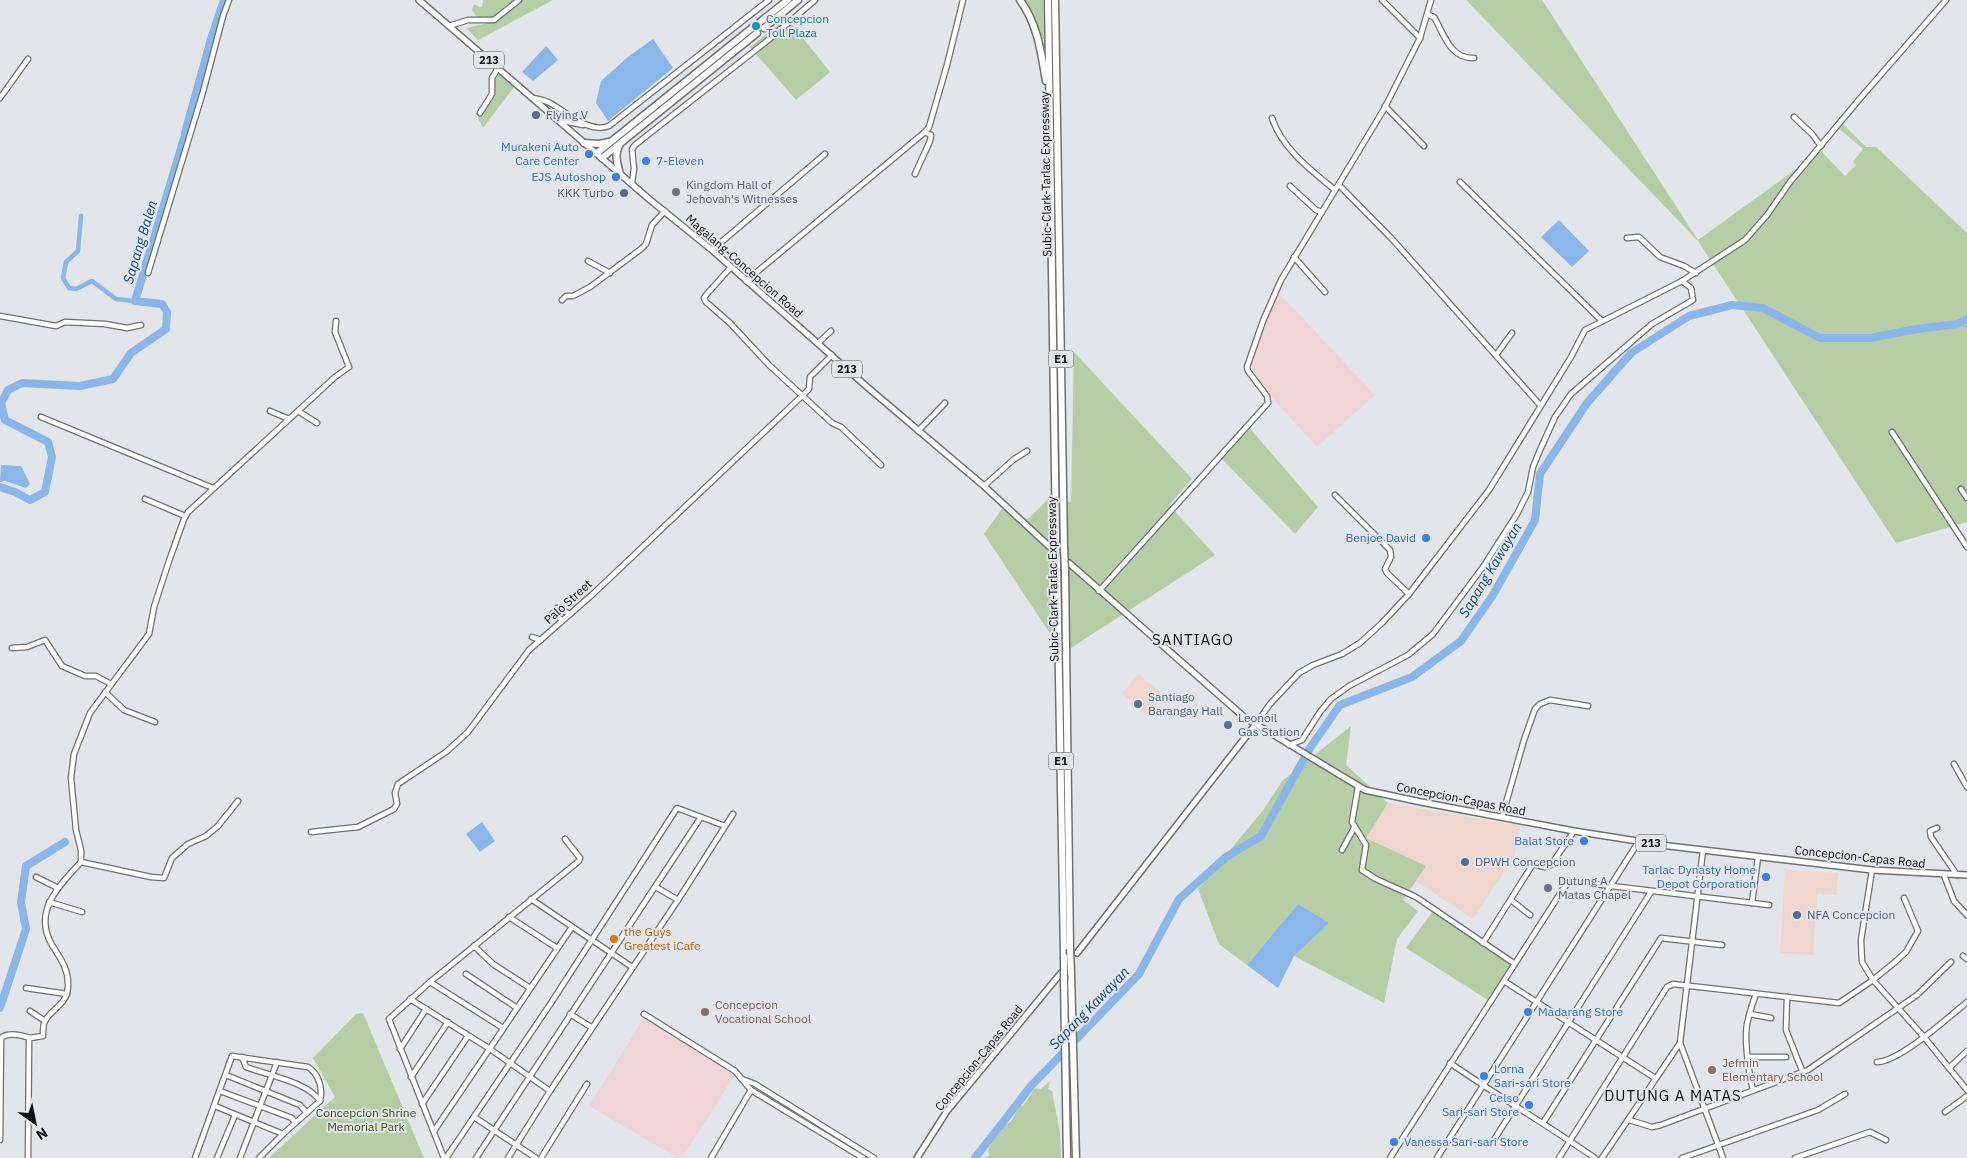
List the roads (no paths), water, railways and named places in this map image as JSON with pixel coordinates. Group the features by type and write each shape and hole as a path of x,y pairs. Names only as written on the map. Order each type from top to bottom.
{"highway":[{"path":"788,0 762,25 798,0"},
{"path":"1020,0 1034,24 1041,46 1050,101"},
{"name":"Subic-Clark-Tarlac Expressway","path":"1048,0 1067,1158"},
{"name":"Subic-Clark-Tarlac Expressway","path":"1055,0 1070,949 1073,1000 1076,1158"},
{"path":"599,156 754,31"},
{"path":"584,143 604,143 620,138"},
{"path":"620,138 616,153 620,174"}],"main road":[{"name":"Magalang-Concepcion Road","path":"419,0 620,174 712,250 918,431 984,486 1052,549"},
{"name":"213","path":"1069,563 1255,725"},
{"name":"Concepcion-Capas Road","path":"1255,725 1358,787 1421,802 1574,831 1703,850 1872,870 1967,875"},
{"path":"1077,953 1255,725"},
{"name":"Concepcion-Capas Road","path":"917,1158 947,1111 1061,973"}],"street":[{"path":"148,272 204,92 223,16 229,0"},
{"path":"449,26 468,20 494,20 502,16 519,0"},
{"path":"558,120 602,128 615,122 769,0"},
{"path":"632,183 634,169 632,149 635,145 816,0"},
{"path":"746,281 929,127 963,0"},
{"path":"1382,0 1420,38"},
{"path":"1099,591 1268,403 1267,396 1250,374 1247,367 1275,292 1385,106 1420,38 1431,0"},
{"path":"1255,725 1270,704 1299,674 1313,665 1342,654 1360,643 1386,620 1409,594 1489,490 1589,327 1696,273 1736,247 1750,235 1767,215 1790,182 1946,0"},
{"path":"1428,14 1434,16 1451,48 1456,53 1462,57 1474,58"},
{"path":"0,98 28,59"},
{"path":"480,113 492,94 492,78 498,68"},
{"path":"532,98 547,102 587,125"},
{"path":"1385,106 1424,146"},
{"path":"1794,117 1812,134 1821,146"},
{"path":"1272,118 1278,134 1285,144 1335,190"},
{"path":"915,174 930,141 930,135 925,132"},
{"path":"712,250 825,154"},
{"path":"1460,182 1602,321"},
{"path":"1339,185 1393,240 1540,405"},
{"path":"1290,186 1316,210 1322,212"},
{"path":"562,300 590,287 610,274 616,266 635,254 646,244 652,225 665,211"},
{"path":"1627,238 1639,238 1660,257 1684,266 1696,273"},
{"path":"1294,257 1325,292"},
{"path":"588,261 610,274"},
{"path":"731,267 706,295 705,300 730,323 769,365 832,423 841,427 881,465"},
{"path":"1291,747 1302,740 1320,712 1332,698 1349,686 1408,655 1433,634 1483,567 1517,514 1528,492 1533,467 1540,450 1555,417 1569,397 1580,385 1652,324 1693,300 1691,288 1682,281"},
{"path":"0,316 56,326 65,322 105,324 127,328 141,325"},
{"path":"0,1140 1,1038 12,1034 30,1038 43,1036 45,1021 62,1004 67,994 68,979 66,970 52,945 46,926 49,902 58,888 81,862 71,771 74,754 86,722 92,709 149,634 154,607 185,516 192,507 349,367 335,332 336,321"},
{"path":"818,344 831,331"},
{"path":"1496,355 1512,333"},
{"name":"Palo Street","path":"311,832 358,827 394,809 397,804 395,794 398,784 446,752 468,732 523,658 803,396 809,389 810,377 832,355"},
{"path":"918,431 945,403"},
{"path":"270,411 289,419"},
{"path":"298,411 317,423"},
{"path":"41,417 213,488"},
{"path":"1892,432 1967,547"},
{"path":"984,486 1013,460 1027,451"},
{"path":"1961,489 1967,498"},
{"path":"1335,495 1390,550 1391,557 1385,569 1409,594"},
{"path":"145,499 166,510 185,516"},
{"path":"571,603 575,610"},
{"path":"557,608 570,614"},
{"path":"553,613 562,620"},
{"path":"532,637 541,640"},
{"path":"12,648 27,647 45,640 62,666 85,676 96,676 111,684"},
{"path":"105,692 124,710 155,722"},
{"path":"1502,817 1535,709 1540,704 1550,700 1588,706"},
{"path":"1954,764 1967,787"},
{"path":"1358,787 1352,817 1354,828 1366,845 1362,867 1365,872 1416,897 1515,964"},
{"path":"81,862 150,877 164,878 172,858 188,844 206,836 218,826 238,801"},
{"path":"445,1158 632,879 677,808 725,826"},
{"path":"508,1158 550,1091 678,900 733,814"},
{"path":"476,1158 701,817"},
{"path":"1342,850 1354,828"},
{"path":"1937,828 1930,831 1930,836 1957,875"},
{"path":"1525,862 1545,867 1551,865 1574,831"},
{"path":"445,1158 389,1019 430,982 580,860 565,839"},
{"path":"1437,1158 1639,841"},
{"path":"1602,1158 1680,1043 1703,850"},
{"path":"1752,903 1758,856"},
{"path":"1483,943 1533,864"},
{"path":"1872,870 1863,922 1861,956 1866,970 1967,1090"},
{"path":"1944,874 1954,901 1967,915"},
{"path":"36,876 58,888"},
{"path":"1393,1157 1450,1063 1567,884 1574,880 1652,892 1770,905"},
{"path":"656,887 678,900"},
{"path":"1492,1143 1652,892"},
{"path":"1559,1158 1667,987 1674,984 1839,1003 1873,980 1906,952 1917,935 1917,929 1904,898"},
{"path":"531,899 632,967"},
{"path":"1511,900 1530,915"},
{"path":"49,902 82,912"},
{"path":"509,917 557,948"},
{"path":"434,1131 572,927"},
{"path":"1542,1123 1661,938 1722,945"},
{"path":"474,946 493,964 530,988"},
{"path":"1962,956 1967,959"},
{"path":"1629,1120 1652,1127 1803,1073 1917,995 1951,962"},
{"path":"466,974 517,1008"},
{"path":"1504,981 1655,1078"},
{"path":"430,982 503,1028"},
{"path":"26,988 67,994"},
{"path":"1753,1090 1748,1057 1747,1025 1756,994"},
{"path":"1787,997 1787,1032 1803,1073"},
{"path":"410,999 490,1049 550,1091"},
{"path":"1877,1062 1886,1061 1924,1037 1967,1002"},
{"path":"400,1049 426,1009"},
{"path":"30,1011 45,1021"},
{"path":"570,1014 592,1028"},
{"path":"644,1014 724,1064 741,1078 751,1090 863,1158"},
{"path":"1750,1014 1771,1018"},
{"path":"411,1077 448,1022"},
{"path":"422,1104 468,1036"},
{"path":"28,1158 30,1038"},
{"path":"1680,1043 1723,1158"},
{"path":"1948,1068 1967,1051"},
{"path":"195,1158 232,1056 305,1066 312,1070 322,1088 320,1101 259,1158"},
{"path":"242,1057 246,1067 306,1088 316,1095 320,1101"},
{"path":"1748,1057 1786,1057"},
{"path":"240,1158 277,1062"},
{"path":"1450,1063 1483,1086 1517,1105 1595,1158"},
{"path":"226,1076 300,1105 307,1113"},
{"path":"741,1078 755,1084 874,1158"},
{"path":"541,1158 586,1084"},
{"path":"711,1158 755,1084"},
{"path":"220,1091 292,1118 295,1123"},
{"path":"1682,1158 1818,1110 1845,1094"},
{"path":"1945,1112 1967,1096"},
{"path":"215,1106 283,1134"},
{"path":"217,1158 235,1115"},
{"path":"474,1117 536,1158"},
{"path":"1795,1158 1868,1132 1886,1140"}],"water":[{"path":"653,39 673,68 608,121 596,103 601,81 628,57"},
{"path":"546,46 558,60 533,81 522,72"},
{"path":"1559,220 1589,251 1572,267 1541,237"},
{"path":"1,465 21,466 30,484 26,488 5,481 0,482"},
{"path":"482,822 495,841 480,852 466,834"},
{"path":"1298,904 1329,923 1294,956 1278,988 1247,965"}],"waterway":[{"name":"Sapang Balen","path":"185,133 211,39 224,0"},
{"name":"Sapang Balen","path":"0,487 30,500 45,492 52,457 48,442 5,420 1,403 8,390 22,383 80,386 113,379 131,353 166,329 167,312 162,304 135,301 185,135"},
{"path":"81,216 78,251 66,262 63,278 69,288 76,289 92,281 116,299 135,301"},
{"name":"Sapang Kawayan","path":"975,1158 1031,1086 1139,974 1179,899 1226,857 1261,836 1310,748 1340,705 1412,677 1461,641 1493,595 1535,520 1540,474 1587,403 1631,353 1689,316 1732,305 1763,308 1820,338 1870,338 1957,324 1967,319"},
{"name":"Sapang Kawayan","path":"1957,324 1967,327"},
{"path":"0,1008 26,929 21,902 26,866 65,842"}],"place":[{"name":"Concepcion Toll Plaza","path":"756,26"},
{"name":"Flying V","path":"536,115"},
{"name":"Murakeni Auto Care Center","path":"589,154"},
{"name":"7-Eleven","path":"646,161"},
{"name":"EJS Autoshop","path":"616,177"},
{"name":"Kingdom Hall of Jehovah's Witnesses","path":"676,192"},
{"name":"KKK Turbo","path":"624,193"},
{"name":"Benjoe David","path":"1426,538"},
{"name":"Santiago Barangay Hall","path":"1138,704"},
{"name":"Leonoil Gas Station","path":"1228,725"},
{"name":"Balat Store","path":"1584,841"},
{"name":"DPWH Concepcion","path":"1465,862"},
{"name":"Tarlac Dynasty Home Depot Corporation","path":"1766,877"},
{"name":"Dutung A Matas Chapel","path":"1548,888"},
{"name":"NFA Concepcion","path":"1797,915"},
{"name":"the Guys Greatest iCafe","path":"614,939"},
{"name":"Concepcion Vocational School","path":"705,1012"},
{"name":"Madarang Store","path":"1528,1012"},
{"name":"Jefmin Elementary School","path":"1712,1070"},
{"name":"Lorna Sari-sari Store","path":"1484,1076"},
{"name":"Celso Sari-sari Store","path":"1529,1105"},
{"name":"Vanessa Sari-sari Store","path":"1394,1142"}],"district":[{"name":"SANTIAGO","path":"1193,640"},
{"name":"DUTUNG A MATAS","path":"1673,1096"}],"park label":[{"name":"Concepcion Shrine Memorial Park","path":"366,1120"}]}
